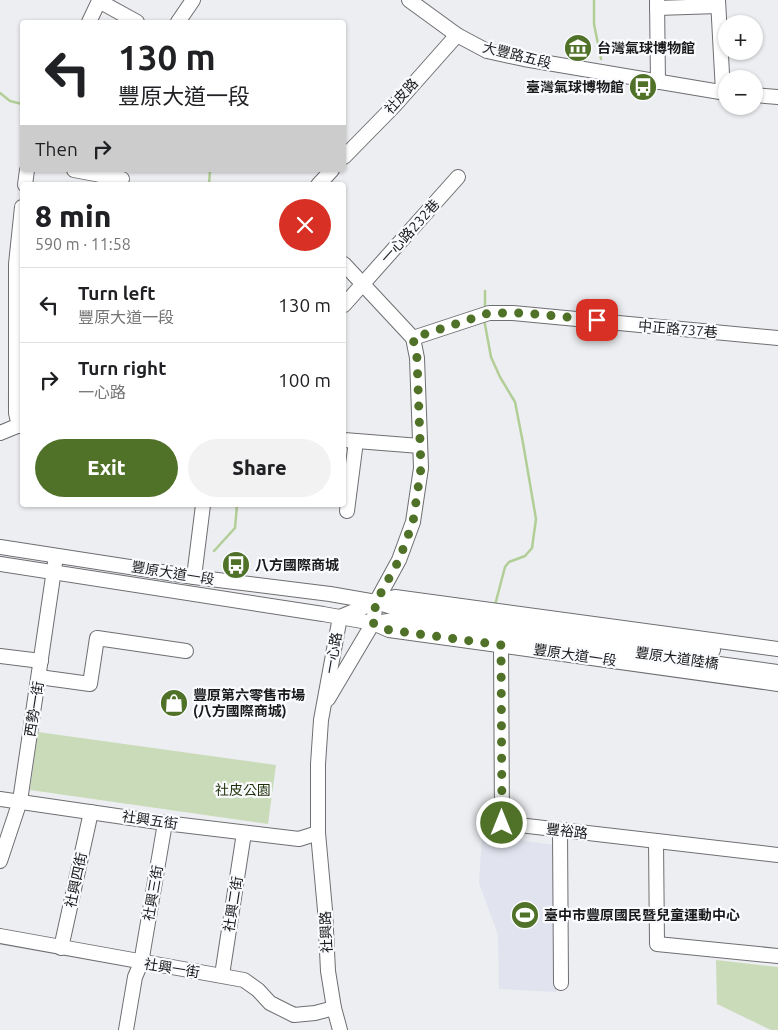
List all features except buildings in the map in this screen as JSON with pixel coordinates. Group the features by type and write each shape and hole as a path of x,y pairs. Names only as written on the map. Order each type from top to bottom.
{"street":[{"path":"179,20 193,0"},
{"name":"大豐路五段","path":"409,0 457,34 487,51 718,92"},
{"path":"91,20 99,1 133,20"},
{"path":"658,82 657,4 718,3 722,70"},
{"name":"社皮路","path":"346,154 394,106 457,34"},
{"path":"763,96 778,97"},
{"path":"86,172 122,178"},
{"path":"321,182 330,172"},
{"name":"一心路232巷","path":"346,303 458,177"},
{"path":"20,264 16,413 20,423"},
{"path":"324,707 373,623 376,602 399,560 413,522 421,468 417,358 413,338 346,266"},
{"name":"中正路737巷","path":"413,338 489,313 525,313 778,338"},
{"path":"0,433 20,425"},
{"path":"347,511 350,441 420,446"},
{"path":"194,577 203,507"},
{"name":"豐原大道一段","path":"0,547 194,577 376,602 429,619"},
{"name":"西勢一街","path":"0,861 20,801 56,555"},
{"name":"豐原大道一段","path":"0,564 340,616 373,623 389,630 778,684"},
{"name":"豐原大道一段","path":"376,602 395,597 778,649"},
{"name":"一心路","path":"318,833 318,764 321,720 340,616 376,602"},
{"name":"豐原大道一段","path":"373,623 429,619"},
{"name":"豐原大道陸橋","path":"429,619 778,658"},
{"name":"豐原大道陸橋","path":"429,619 778,672"},
{"path":"39,677 90,684 97,638 186,651"},
{"name":"豐裕路","path":"501,645 502,823 778,855"},
{"path":"0,656 41,661"},
{"name":"社興五街","path":"0,798 244,833 299,839 318,833"},
{"name":"社興四街","path":"61,948 91,812"},
{"name":"社興三街","path":"126,1030 135,977 141,963 165,823"},
{"path":"560,830 561,983"},
{"name":"社興二街","path":"222,975 244,833"},
{"name":"社興路","path":"318,833 328,971 340,1030"},
{"path":"656,841 657,944 778,956"},
{"name":"社興一街","path":"0,936 141,963 244,980 258,990 270,1003 294,1015 315,1013 334,1008"}],"shaded area":[{"name":"臺中市豐原國民暨兒童運動中心","path":"482,835 555,845 556,992 499,989 498,935 479,883"}],"green space":[{"name":"社皮公園","path":"38,732 276,765 268,824 30,790"},
{"path":"716,960 778,967 778,1030 771,1030 717,1004"}],"waterway":[{"path":"594,0 594,24 601,59"},
{"path":"0,93 10,101 20,104"},
{"path":"209,182 210,172"},
{"path":"485,291 485,309"},
{"path":"484,319 491,357 515,402 536,519 532,548 525,556 509,562 505,567 495,605"},
{"path":"214,551 235,528 237,507"}],"place":[{"name":"台灣氣球博物館","path":"578,48"},
{"name":"臺灣氣球博物館","path":"643,87"},
{"name":"八方國際商城","path":"236,565"},
{"name":"豐原第六零售市場 (八方國際商城)","path":"174,703"},
{"name":"臺中市豐原國民暨兒童運動中心","path":"525,915"}],"route":[{"path":"502,823 501,645 389,630 373,623 376,602 399,560 413,522 421,468 417,358 413,338 489,313 525,313 597,320"}]}
